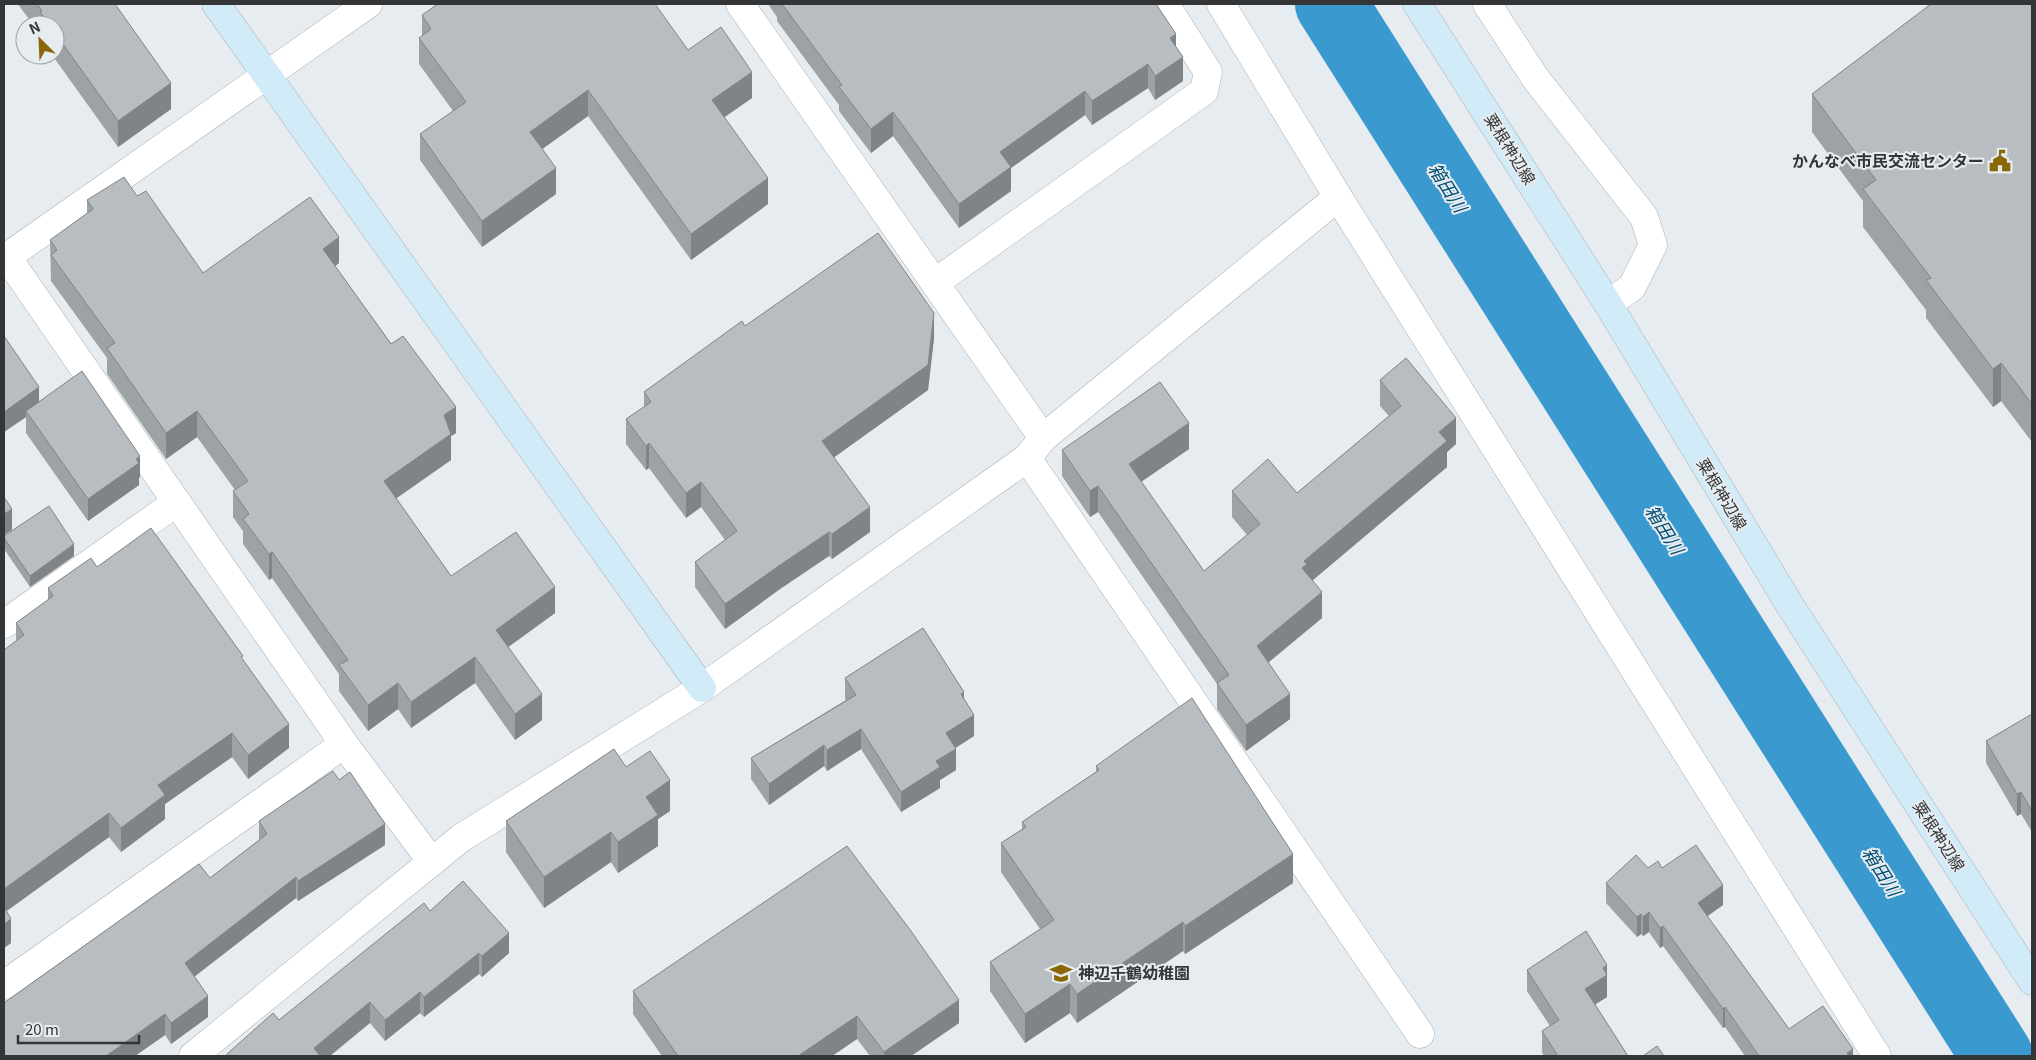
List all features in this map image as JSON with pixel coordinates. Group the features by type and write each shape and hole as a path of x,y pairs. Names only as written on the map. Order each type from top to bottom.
{"main road":[{"path":"216,4 702,688"},
{"name":"粟根神辺線","path":"1417,4 1608,304 1791,607 2032,981"}],"street":[{"path":"368,4 5,258 344,744 432,862"},
{"path":"740,4 936,282 1035,448 1420,1034"},
{"path":"936,282 1204,91 1208,72 1165,4"},
{"path":"1222,4 1338,197 1877,1056"},
{"path":"1487,4 1536,79 1644,217 1653,245 1632,287 1608,304"},
{"path":"193,1056 461,838 702,688 1035,448 1338,197"},
{"path":"4,624 177,502"},
{"path":"4,985 344,744"}],"building":[{"path":"37,4 115,4 171,83 118,121 65,47 65,15 42,15 40,12 42,11"},
{"path":"438,4 655,4 688,50 721,27 752,72 712,100 768,178 691,234 588,90 530,132 556,168 482,221 420,134 466,102 419,38 431,29 422,15"},
{"path":"782,4 1156,4 1176,34 1170,38 1183,57 1155,76 1148,64 1092,101 1085,91 1000,152 1011,167 959,204 893,112 871,129 839,87 842,85"},
{"path":"1931,4 2032,4 2032,404 2001,363 1993,369 1926,280 1931,278 1863,189 1876,180 1812,94"},
{"path":"124,177 137,196 146,191 203,273 310,197 339,237 323,249 391,344 403,336 456,407 444,415 451,434 384,481 451,576 516,532 555,587 496,630 542,694 515,714 475,657 411,702 398,683 368,705 339,665 348,660 272,552 269,554 243,519 249,514 233,491 248,481 197,411 166,433 107,348 115,343 51,255 57,250 50,240 93,209 87,200"},
{"path":"878,233 934,313 928,365 822,441 870,507 832,534 829,532 725,604 695,562 737,531 701,482 686,493 649,443 646,446 626,419 651,402 644,392 742,321 745,326"},
{"path":"4,336 39,387 4,412"},
{"path":"1406,358 1456,418 1439,432 1447,441 1304,561 1307,564 1302,568 1322,592 1257,646 1290,694 1246,725 1217,683 1229,675 1098,486 1090,491 1062,450 1160,382 1189,423 1129,464 1204,571 1260,524 1232,491 1268,459 1297,493 1401,406 1380,380"},
{"path":"82,371 140,456 136,459 139,463 88,499 26,411"},
{"path":"4,497 12,509 4,514"},
{"path":"49,506 74,544 30,576 4,536"},
{"path":"151,528 243,656 241,657 289,724 248,755 232,733 158,785 165,795 121,828 109,813 4,889 4,650 24,635 16,623 53,596 48,588 91,558 97,567"},
{"path":"923,628 964,692 961,694 974,715 946,733 956,749 936,761 940,767 901,792 861,729 827,750 824,745 769,784 751,758 856,695 845,678"},
{"path":"1192,698 1293,854 1185,926 1183,922 1077,994 1070,984 1025,1014 990,962 1054,920 1001,843 1026,827 1022,822 1099,770 1096,766"},
{"path":"2032,714 2032,811 2021,792 2017,794 1986,741"},
{"path":"614,749 626,767 650,751 670,780 646,797 658,815 618,842 611,832 544,877 506,821"},
{"path":"333,771 339,780 350,772 385,824 298,881 296,877 185,963 208,996 171,1023 165,1014 106,1056 4,1056 4,1003 199,864 210,878 267,834 259,821"},
{"path":"1696,845 1723,885 1698,903 1789,1029 1823,1006 1853,1049 1847,1053 1849,1056 1759,1056 1725,1007 1723,1009 1663,926 1660,928 1649,912 1643,917 1641,914 1637,917 1606,883 1636,855 1648,868 1658,861 1662,868"},
{"path":"847,846 911,931 959,1000 884,1052 857,1016 798,1056 678,1056 633,991"},
{"path":"463,881 509,933 482,956 479,953 424,997 420,992 385,1020 370,1002 314,1048 320,1056 226,1056 273,1013 279,1020 424,903 430,911"},
{"path":"4,907 11,919 4,924"},
{"path":"1586,931 1607,965 1603,968 1607,975 1585,989 1628,1056 1558,1056 1542,1031 1559,1020 1527,970"},
{"path":"1657,1046 1664,1056 1643,1056"}],"waterway":[{"name":"箱田川","path":"1331,4 1997,1056"}],"place":[{"name":"かんなべ市民交流センター","path":"2000,161"},
{"name":"神辺千鶴幼稚園","path":"1061,973"}]}
